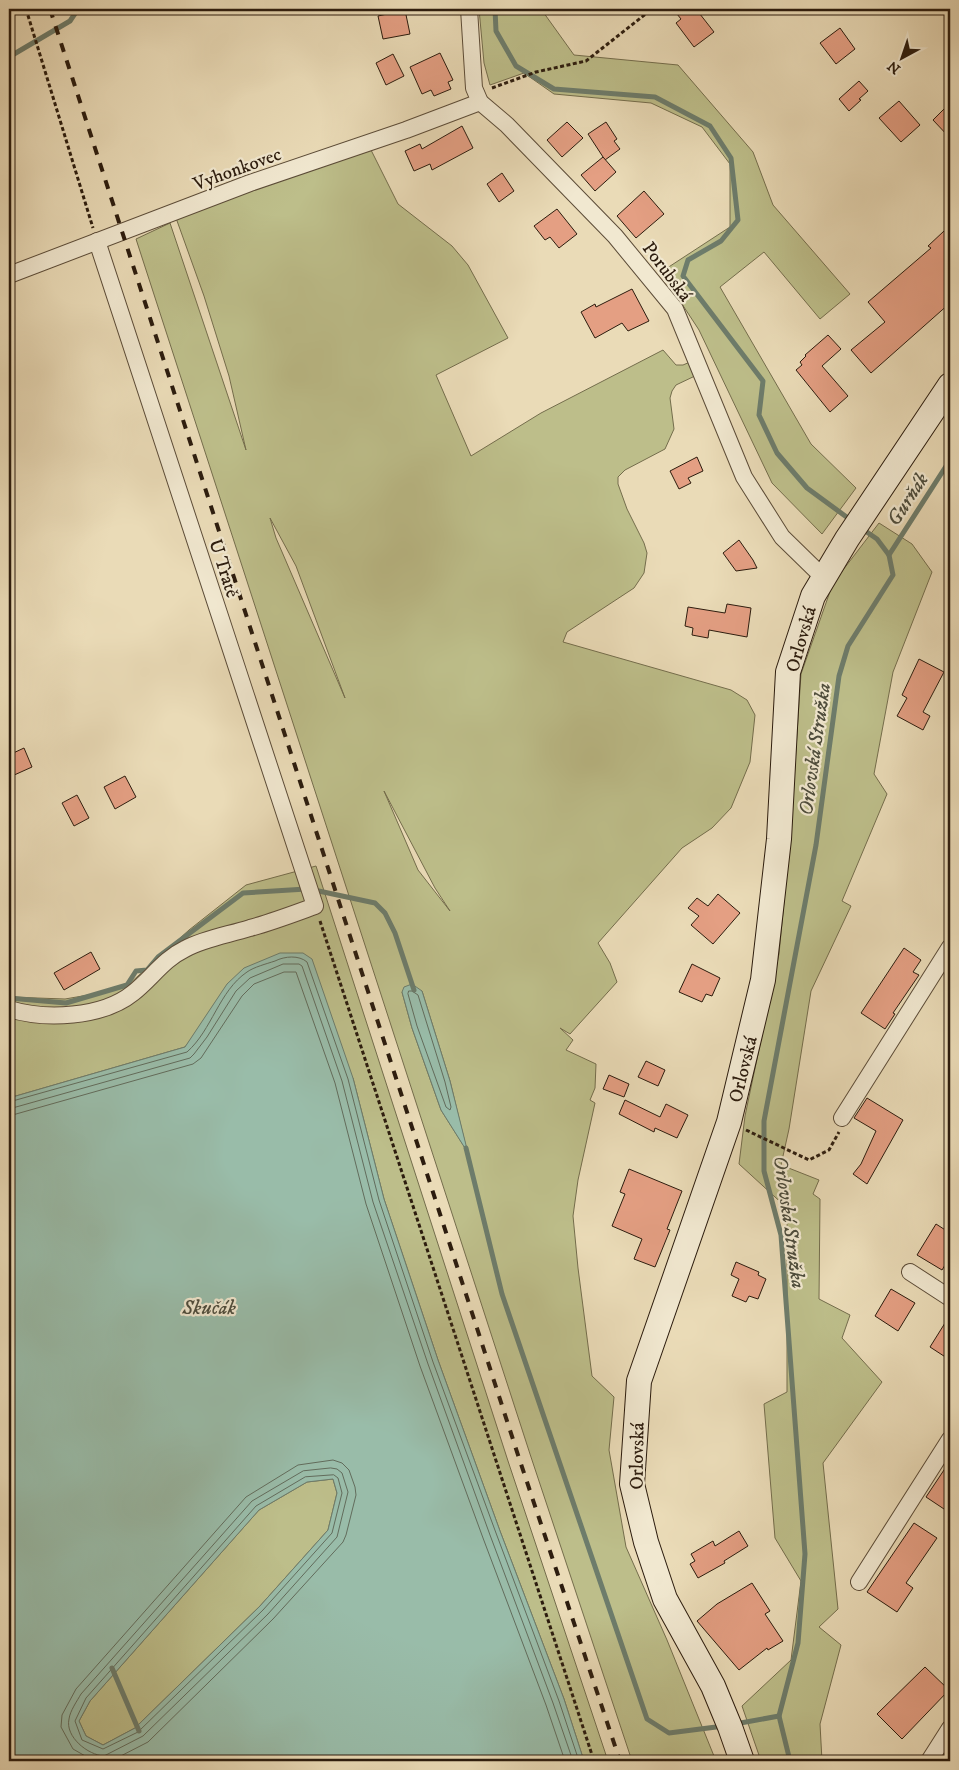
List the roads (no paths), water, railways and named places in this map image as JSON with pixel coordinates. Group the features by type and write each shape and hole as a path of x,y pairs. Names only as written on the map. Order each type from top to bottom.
{"main road":[{"name":"Orlovská","path":"742,1761 713,1686 665,1599 646,1542 632,1484 639,1381 729,1122 763,980 780,839 788,672 812,596 847,539 950,385"}],"street":[{"path":"469,9 474,88 480,102"},
{"name":"Vyhonkovec","path":"9,275 250,183 406,130 480,102"},
{"name":"Porubská","path":"480,102 507,125 615,236 675,309 744,477 782,537 824,578"},
{"name":"U Tratě","path":"9,1009 40,1014 66,1014 92,1012 111,1006 132,994 162,964 184,949 202,941 249,929 314,903 97,241"},
{"path":"842,1118 950,948"},
{"path":"910,1272 950,1298"},
{"path":"858,1582 950,1439"},
{"path":"929,1761 950,1728"}],"water":[{"name":"Skučák","path":"280,953 303,953 312,959 353,1078 384,1199 438,1360 564,1699 584,1761 9,1761 9,1098 185,1047 227,984 244,968","holes":["333,1479 337,1493 328,1530 260,1606 135,1728 103,1745 86,1736 79,1721 90,1701 259,1510 307,1482"]},
{"path":"412,984 422,991 450,1081 468,1153 441,1110 412,1028 402,992 404,987"}],"waterway":[{"path":"9,57 70,21 78,9"},
{"name":"Orlovská Stružka","path":"495,9 496,31 516,66 554,89 655,97 710,126 731,158 738,220 721,241 688,260 683,276 763,381 759,415 777,453 807,488 852,521"},
{"name":"Gurňák","path":"889,555 950,460"},
{"name":"Orlovská Stružka","path":"790,1761 779,1716 798,1643 805,1554 781,1235 764,1171 764,1121 816,845 839,676 848,646 893,575 889,555 877,539 861,528"},
{"path":"9,998 66,1003 127,985 136,971 147,970 158,957 243,893 306,889"},
{"path":"314,890 375,903 385,913 395,933 414,990"},
{"path":"466,1148 502,1294 647,1719 669,1733 724,1726"},
{"path":"112,1668 139,1731"},
{"path":"735,1724 779,1716"}],"railway":[{"path":"50,9 519,1458 620,1761"}]}
